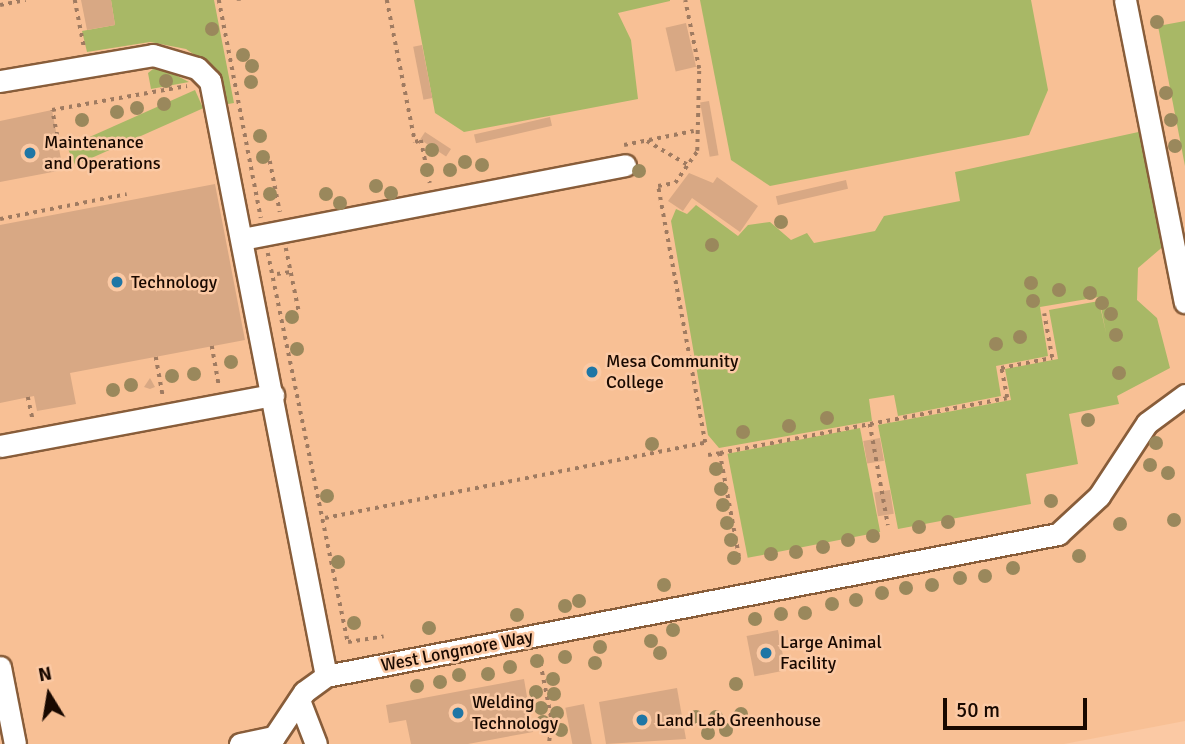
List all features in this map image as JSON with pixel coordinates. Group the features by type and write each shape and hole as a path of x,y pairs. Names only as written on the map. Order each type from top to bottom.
{"lane":[{"path":"1125,0 1185,302"},
{"path":"0,81 153,55 197,68 210,81 326,676 299,700 274,737 240,744"},
{"path":"242,239 625,166"},
{"path":"0,446 272,395"},
{"name":"West Longmore Way","path":"326,676 1044,539 1075,522 1147,424 1185,395"},
{"path":"0,667 15,744"},
{"path":"299,700 316,744"}],"path":[{"path":"0,5 26,0"},
{"path":"75,0 88,66"},
{"path":"219,0 260,216"},
{"path":"387,0 415,142 421,140 430,183"},
{"path":"325,519 705,443 657,186 675,183 697,151 699,69 685,0"},
{"path":"57,136 52,110 210,81"},
{"path":"646,140 688,165"},
{"path":"270,161 281,212"},
{"path":"0,219 127,194"},
{"path":"286,246 299,312"},
{"path":"267,248 277,274 348,642 384,636"},
{"path":"277,274 291,272"},
{"path":"708,455 1007,398 1001,368 1052,358 1044,314"},
{"path":"212,346 219,385"},
{"path":"156,357 163,396"},
{"path":"208,387 231,383"},
{"path":"150,398 175,394"},
{"path":"29,397 33,420 45,418"},
{"path":"870,424 888,525"},
{"path":"720,453 739,556"},
{"path":"539,656 552,720 549,744"}],"shaded area":[{"name":"Mesa Community College","path":"0,0 1185,0 1185,721 1064,744 0,744"}],"green space":[{"path":"111,0 214,0 234,103 228,104 208,64 186,49 150,42 87,52 82,31 115,25"},
{"path":"414,0 670,1 618,13 631,40 638,99 464,132 435,113"},
{"path":"700,0 1031,0 1048,90 1029,135 770,186 731,160"},
{"path":"1185,21 1185,166 1158,26"},
{"path":"153,69 164,69 189,82 151,89 148,73"},
{"path":"195,90 203,108 75,165 67,147"},
{"path":"1143,131 1166,244 1138,268 1137,300 1157,318 1170,368 1117,396 1119,404 1069,414 1078,464 1026,474 1031,504 898,529 878,425 1011,400 1005,369 1058,359 1049,310 1099,301 1106,333 1099,297 1040,307 1048,356 996,366 1001,396 898,416 894,395 869,399 872,421 719,448 708,435 671,221 676,209 687,214 696,205 738,236 748,225 770,222 791,240 807,233 814,243 875,231 884,216 960,201 955,172"},
{"path":"860,428 880,532 748,558 727,454"}],"building":[{"path":"81,0 111,0 115,25 87,30"},
{"path":"686,23 696,67 676,72 666,28"},
{"path":"422,45 432,98 423,100 413,47"},
{"path":"709,101 719,155 710,157 700,103"},
{"name":"Maintenance and Operations","path":"52,110 63,170 0,182 0,121"},
{"path":"550,117 552,126 476,143 474,135"},
{"path":"425,132 451,149 446,156 420,140"},
{"path":"689,173 713,183 717,177 758,206 740,232 692,198 683,211 668,201"},
{"path":"846,180 848,189 778,205 776,196"},
{"name":"Technology","path":"215,184 245,340 70,373 76,404 37,411 34,396 0,403 0,225"},
{"path":"150,378 155,387 150,389 144,387"},
{"path":"880,438 884,461 867,464 863,441"},
{"path":"890,490 894,514 878,516 874,493"},
{"name":"Large Animal Facility","path":"778,630 786,670 754,676 747,636"},
{"name":"Welding Technology","path":"524,679 533,732 468,744 411,744 406,720 389,723 386,705"},
{"name":"Land Lab Greenhouse","path":"677,688 686,739 606,744 599,702"},
{"path":"584,704 592,744 572,744 565,708"}],"place":[{"name":"Maintenance and Operations","path":"30,153"},
{"name":"Technology","path":"117,282"},
{"name":"Mesa Community College","path":"592,372"},
{"name":"Large Animal Facility","path":"766,653"},
{"name":"Welding Technology","path":"458,713"},
{"name":"Land Lab Greenhouse","path":"642,720"}]}
